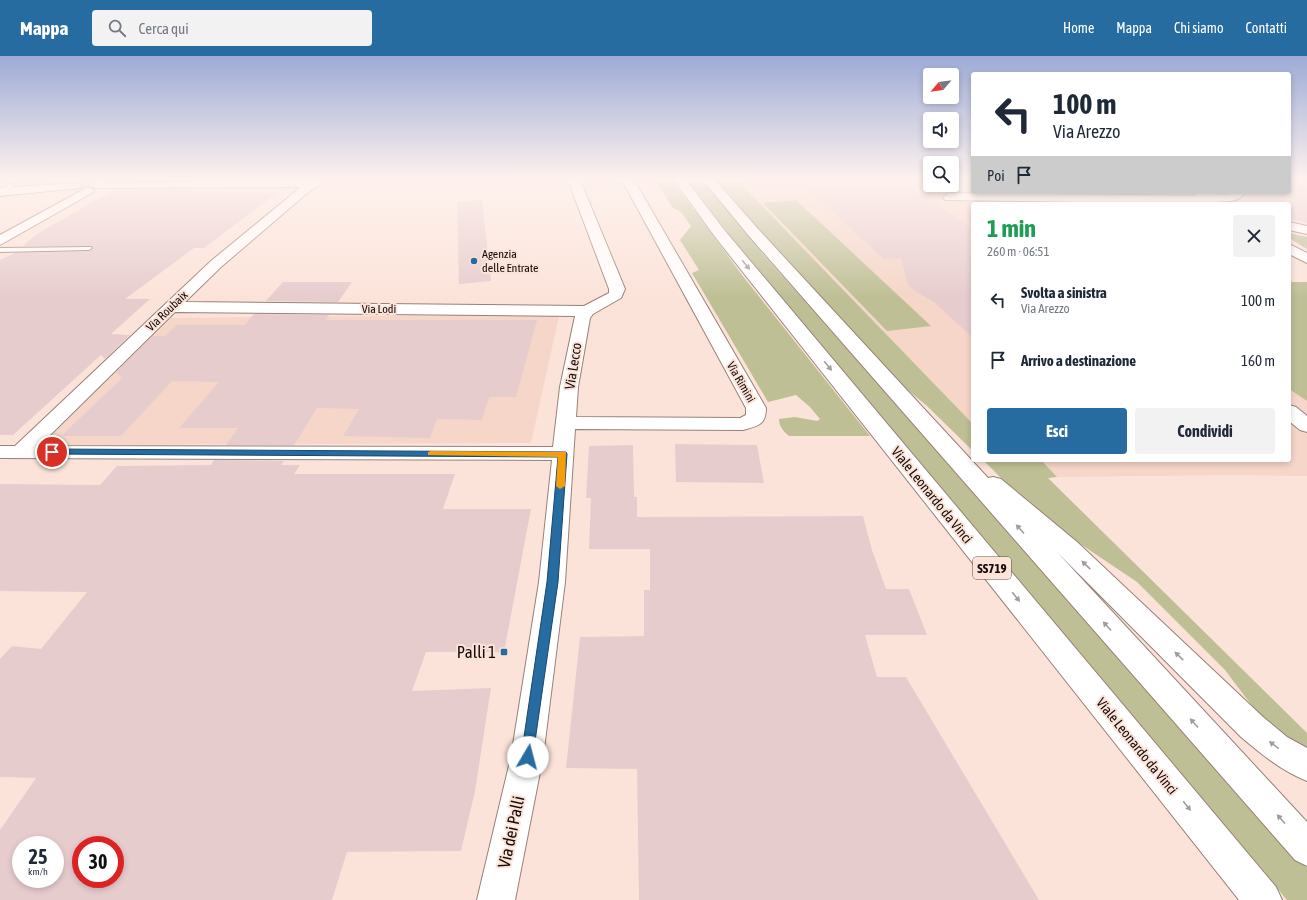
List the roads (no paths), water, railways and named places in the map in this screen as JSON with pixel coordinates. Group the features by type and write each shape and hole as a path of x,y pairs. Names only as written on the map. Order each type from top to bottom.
{"main road":[{"path":"0,241 38,219"},
{"name":"Via Roubaix","path":"10,452 171,307 216,264 271,219"},
{"path":"587,311 616,295 617,289 590,219"},
{"name":"Via Rimini","path":"566,423 743,424 756,418 756,408 650,219"},
{"name":"Viale Leonardo da Vinci","path":"709,219 1263,900"},
{"path":"743,219 1307,848"},
{"path":"1291,226 1307,230"},
{"path":"1291,249 1307,259"},
{"name":"Via Lodi","path":"171,307 587,311"},
{"name":"Via Lecco","path":"563,454 569,387 582,318 587,311"},
{"path":"1291,413 1307,426"},
{"path":"939,439 1033,516 1068,548 1252,727 1276,747 1307,766"},
{"path":"10,452 563,454"},
{"name":"Via dei Palli","path":"496,900 528,757 552,582 563,454"}],"lane":[{"path":"0,250 89,248"}],"place":[{"name":"Agenzia delle Entrate","path":"474,261"},
{"name":"Palli 1","path":"504,652"}]}
